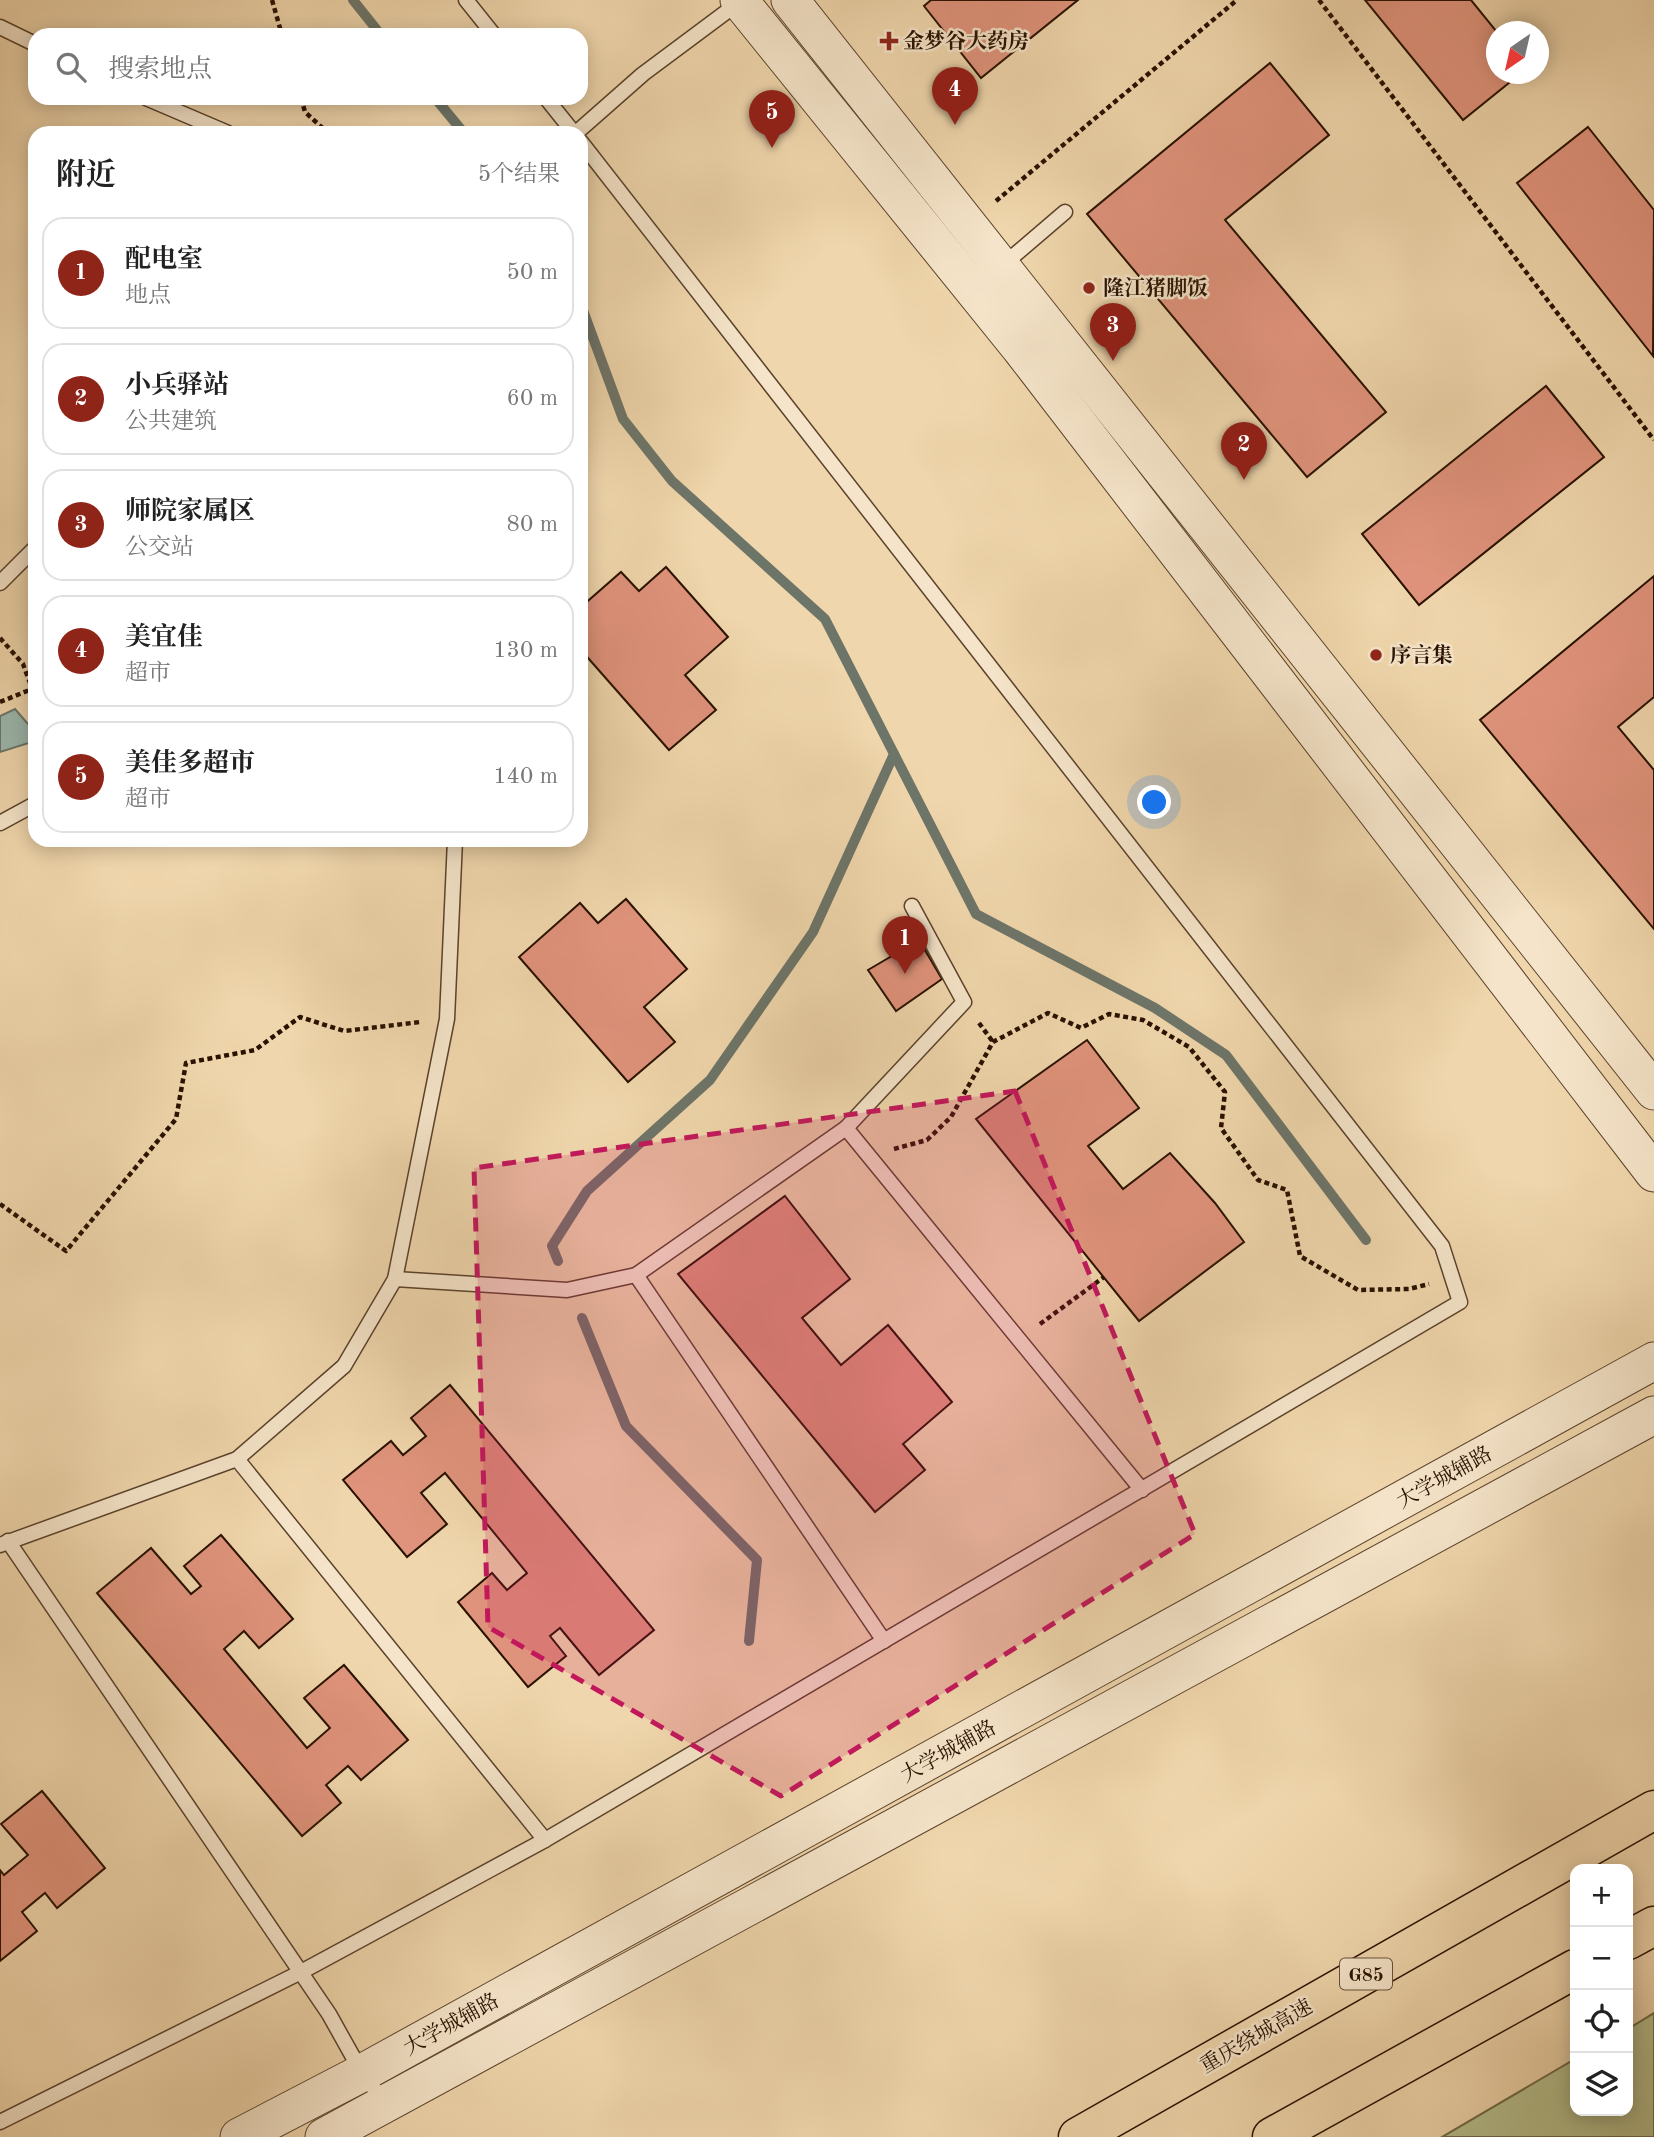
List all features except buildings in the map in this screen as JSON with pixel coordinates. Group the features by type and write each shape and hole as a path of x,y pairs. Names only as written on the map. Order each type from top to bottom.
{"highway":[{"name":"重庆绕城高速","path":"1078,2137 1654,1810"},
{"path":"1633,1937 1654,1926"},
{"path":"1272,2137 1570,1972"}],"street":[{"path":"740,0 1021,349 1654,1173"},
{"path":"790,0 1654,1091"},
{"name":"大学城辅路","path":"239,2137 362,2073 1654,1361"},
{"name":"大学城辅路","path":"324,2137 1654,1415"}],"lane":[{"path":"466,0 488,28"},
{"path":"583,126 643,74 740,0"},
{"path":"0,27 28,41"},
{"path":"162,105 212,126"},
{"path":"552,105 569,126"},
{"path":"0,2122 300,1972 545,1840 1460,1302 1442,1246 588,151"},
{"path":"1002,266 1065,212"},
{"path":"0,583 28,555"},
{"path":"0,823 28,808"},
{"path":"387,2105 362,2073 329,2014 4,1543 237,1459 344,1366 395,1279 447,1019 455,847"},
{"path":"395,1279 567,1290 636,1275 846,1128 964,1002 912,906"},
{"path":"846,1128 1142,1490"},
{"path":"636,1275 884,1641"},
{"path":"237,1459 545,1840"}],"path":[{"path":"272,0 280,28"},
{"path":"968,224 1237,0"},
{"path":"1319,0 1654,440"},
{"path":"303,105 305,112 320,126"},
{"path":"0,638 23,664 28,678"},
{"path":"0,702 28,691"},
{"path":"870,1157 927,1140 951,1117 993,1042 1048,1013 1081,1028 1109,1014 1143,1020 1189,1047 1225,1092 1221,1128 1258,1180 1287,1190 1300,1256 1358,1290 1409,1289 1452,1279"},
{"path":"0,1204 66,1251 176,1119 186,1063 255,1050 300,1017 344,1031 447,1019"},
{"path":"1019,1339 1104,1277"}],"highlighted area":[{"path":"1015,1091 1195,1534 781,1796 488,1627 474,1168"}],"green space":[{"path":"1654,2013 1654,2137 1442,2137 1570,2062 1570,2116 1633,2116 1633,2026"}],"water":[{"path":"15,709 28,724 28,743 0,752 0,716"}],"waterway":[{"path":"353,0 375,28"},
{"path":"441,105 458,126"},
{"path":"588,324 623,419 672,481 825,619 976,914 1155,1008 1226,1055 1366,1240"},
{"path":"558,1261 552,1246 587,1191 710,1080 813,932 894,754"},
{"path":"582,1318 626,1426 757,1560 749,1641"}],"place":[{"name":"金梦谷大药房","path":"889,41"},
{"name":"美宜佳","path":"955,125"},
{"name":"美佳多超市","path":"772,148"},
{"name":"隆江猪脚饭","path":"1089,288"},
{"name":"师院家属区","path":"1113,361"},
{"name":"小兵驿站","path":"1244,480"},
{"name":"序言集","path":"1376,655"},
{"name":"配电室","path":"905,974"}]}
